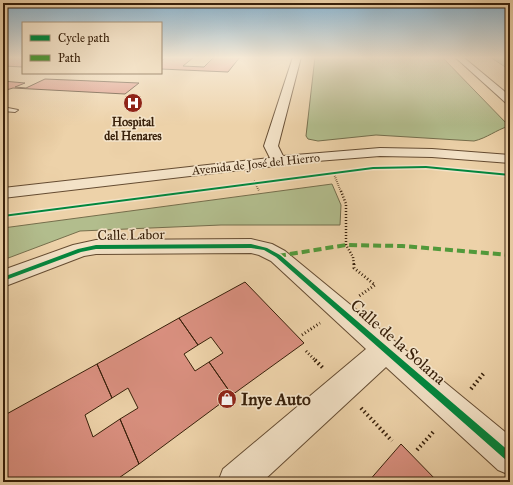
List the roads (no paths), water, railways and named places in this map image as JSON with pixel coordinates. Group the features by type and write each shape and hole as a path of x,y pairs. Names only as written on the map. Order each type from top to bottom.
{"street":[{"path":"279,162 271,146 290,80"},
{"path":"485,80 510,101"},
{"name":"Avenida de José del Hierro","path":"3,193 380,152 432,153 510,159"},
{"name":"Calle Labor","path":"3,279 80,250 96,247 251,246 265,249"},
{"name":"Calle de la Solana","path":"265,249 278,256 510,458"},
{"path":"236,482 385,350"}],"lane":[{"path":"3,109 15,110"}],"place":[{"name":"Hospital del Henares","path":"133,103"},
{"name":"Inye Auto","path":"227,399"}]}
